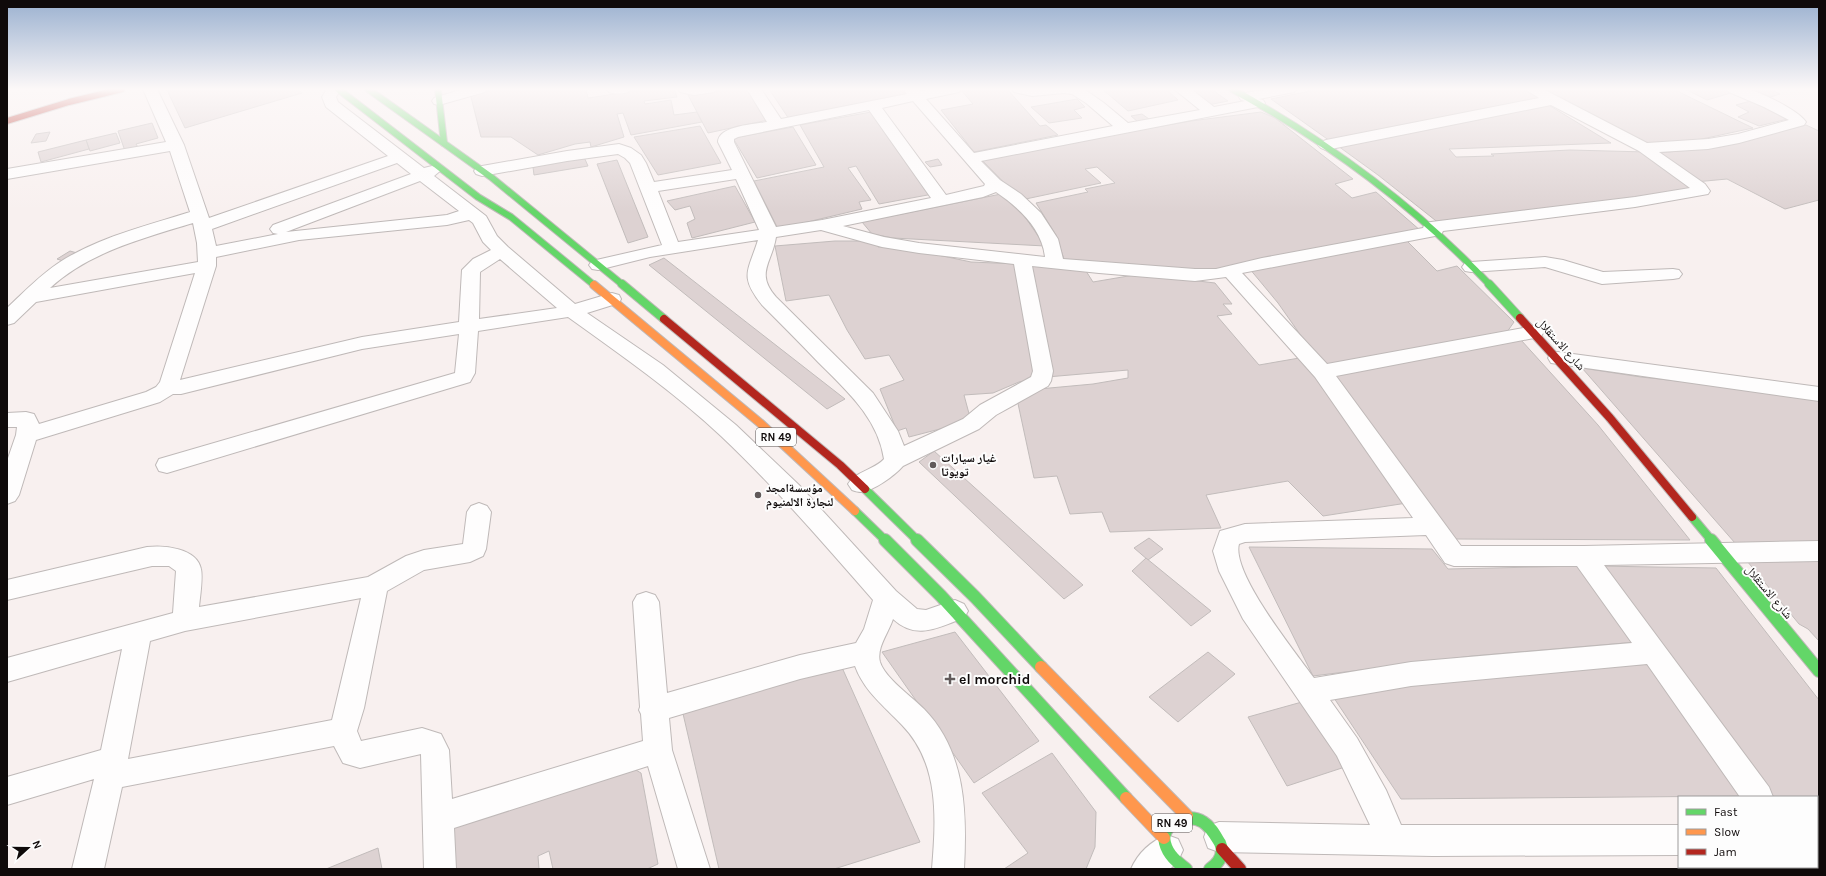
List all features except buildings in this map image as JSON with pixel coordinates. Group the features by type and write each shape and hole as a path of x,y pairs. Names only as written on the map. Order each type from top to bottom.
{"main road":[{"name":"RN 49","path":"384,130 431,171 511,217 612,299 766,428 821,477 955,611 1059,726 1166,857"},
{"name":"RN 49","path":"423,130 482,171 598,265 793,425 860,484 975,597 1080,708 1187,816"},
{"path":"443,130 444,143"},
{"name":"شارع الاستقلال","path":"1304,130 1326,145 1433,229 1534,332 1610,418 1819,671"},
{"name":"RN 49","path":"1166,857 1168,827 1175,819 1187,816 1199,819 1211,826 1221,843 1240,869"},
{"path":"1210,869 1219,861 1221,843"}],"street":[{"path":"27,435 153,397 163,392 170,384 207,259 202,220 188,174 169,130"},
{"path":"364,130 399,157 431,171 470,212 480,220 489,238 502,251 572,311 656,370 728,430 791,491 887,598 908,617 917,621 926,621 955,611"},
{"path":"750,130 733,133 726,137 726,142 767,226 769,234 767,242 758,259 756,270 758,286 769,301 866,398 887,431 893,446 895,460"},
{"path":"890,130 942,201"},
{"path":"946,130 994,183 1020,201 1046,233 1054,248 1055,263"},
{"path":"970,158 1120,130"},
{"path":"1326,145 1402,130"},
{"path":"822,225 870,239 903,246 1022,260 1195,275 1216,274 1262,263 1433,229 1635,202 1702,190 1644,148 1609,130"},
{"path":"1644,148 1708,144 1769,130"},
{"path":"7,174 176,145"},
{"path":"482,171 567,156 619,149 626,151 635,157 672,248"},
{"path":"7,318 52,276 74,262 95,252 149,231 202,220 399,157"},
{"path":"30,297 207,259 229,248 431,171"},
{"path":"648,188 742,173"},
{"path":"598,265 672,248 822,225 942,201 983,192 990,189 994,183"},
{"path":"229,248 299,235 447,220 461,217 470,212"},
{"path":"484,229 511,217"},
{"path":"167,465 459,379 465,373 469,326 471,270 479,263 502,251"},
{"path":"860,484 888,470 895,460 963,429 999,403 1041,381 1043,371 1022,260"},
{"path":"1471,267 1545,262 1557,264 1602,278 1673,274"},
{"path":"1230,271 1322,372 1454,556 1584,556 1819,551"},
{"path":"170,384 175,388 181,387 362,343 572,311 612,299"},
{"path":"1322,372 1534,332"},
{"path":"1558,358 1819,394"},
{"path":"7,420 26,419 28,423 27,435 7,495"},
{"path":"7,670 185,620 360,587 371,588 415,563 470,552 474,549 479,512"},
{"path":"1392,840 1375,800 1347,747 1252,612 1231,571 1225,551 1229,538 1245,533 1432,526"},
{"path":"7,590 146,557 164,556 182,562 187,565 189,569 185,620"},
{"path":"1584,556 1757,796"},
{"path":"371,588 374,591 374,596 350,708 343,731 349,748 353,754 360,755 422,740 429,741 433,745 435,750 440,869"},
{"path":"887,598 879,624 866,652 868,667 874,677 890,696 914,718 933,744 936,751 946,780 951,818 948,869"},
{"path":"646,602 653,710 658,750 692,869"},
{"path":"88,869 112,768 138,634"},
{"path":"653,710 800,667 866,652"},
{"path":"1309,691 1411,674 1653,652"},
{"path":"7,791 112,768 343,731"},
{"path":"438,818 658,750"},
{"path":"1221,843 1392,840 1678,840"}],"traffic: fast":[{"path":"391,130 478,197 511,217 594,285"},
{"path":"425,130 491,177 664,319"},
{"path":"443,130 444,143"},
{"path":"1302,130 1336,152 1408,207 1443,238 1520,318"},
{"path":"865,489 975,597 1041,667"},
{"path":"855,511 941,596 1126,798"},
{"path":"1692,517 1819,671"},
{"path":"1186,869 1170,854 1165,843 1166,832 1171,824 1180,819 1191,818 1202,821 1213,830 1221,846 1222,853 1220,859 1216,865 1210,869"}],"traffic: slow":[{"path":"594,285 760,423 855,511"},
{"path":"1041,667 1187,816"},
{"path":"1126,798 1164,838"}],"traffic: jam":[{"path":"1520,318 1610,418 1692,517"},
{"path":"664,319 840,465 865,489"},
{"path":"1222,849 1240,869"}],"place":[{"name":"غيار سيارات تويوتا","path":"933,465"},
{"name":"مؤسسةامجد لنجارة الالمنيوم","path":"758,495"},
{"name":"el morchid","path":"950,679"}]}
